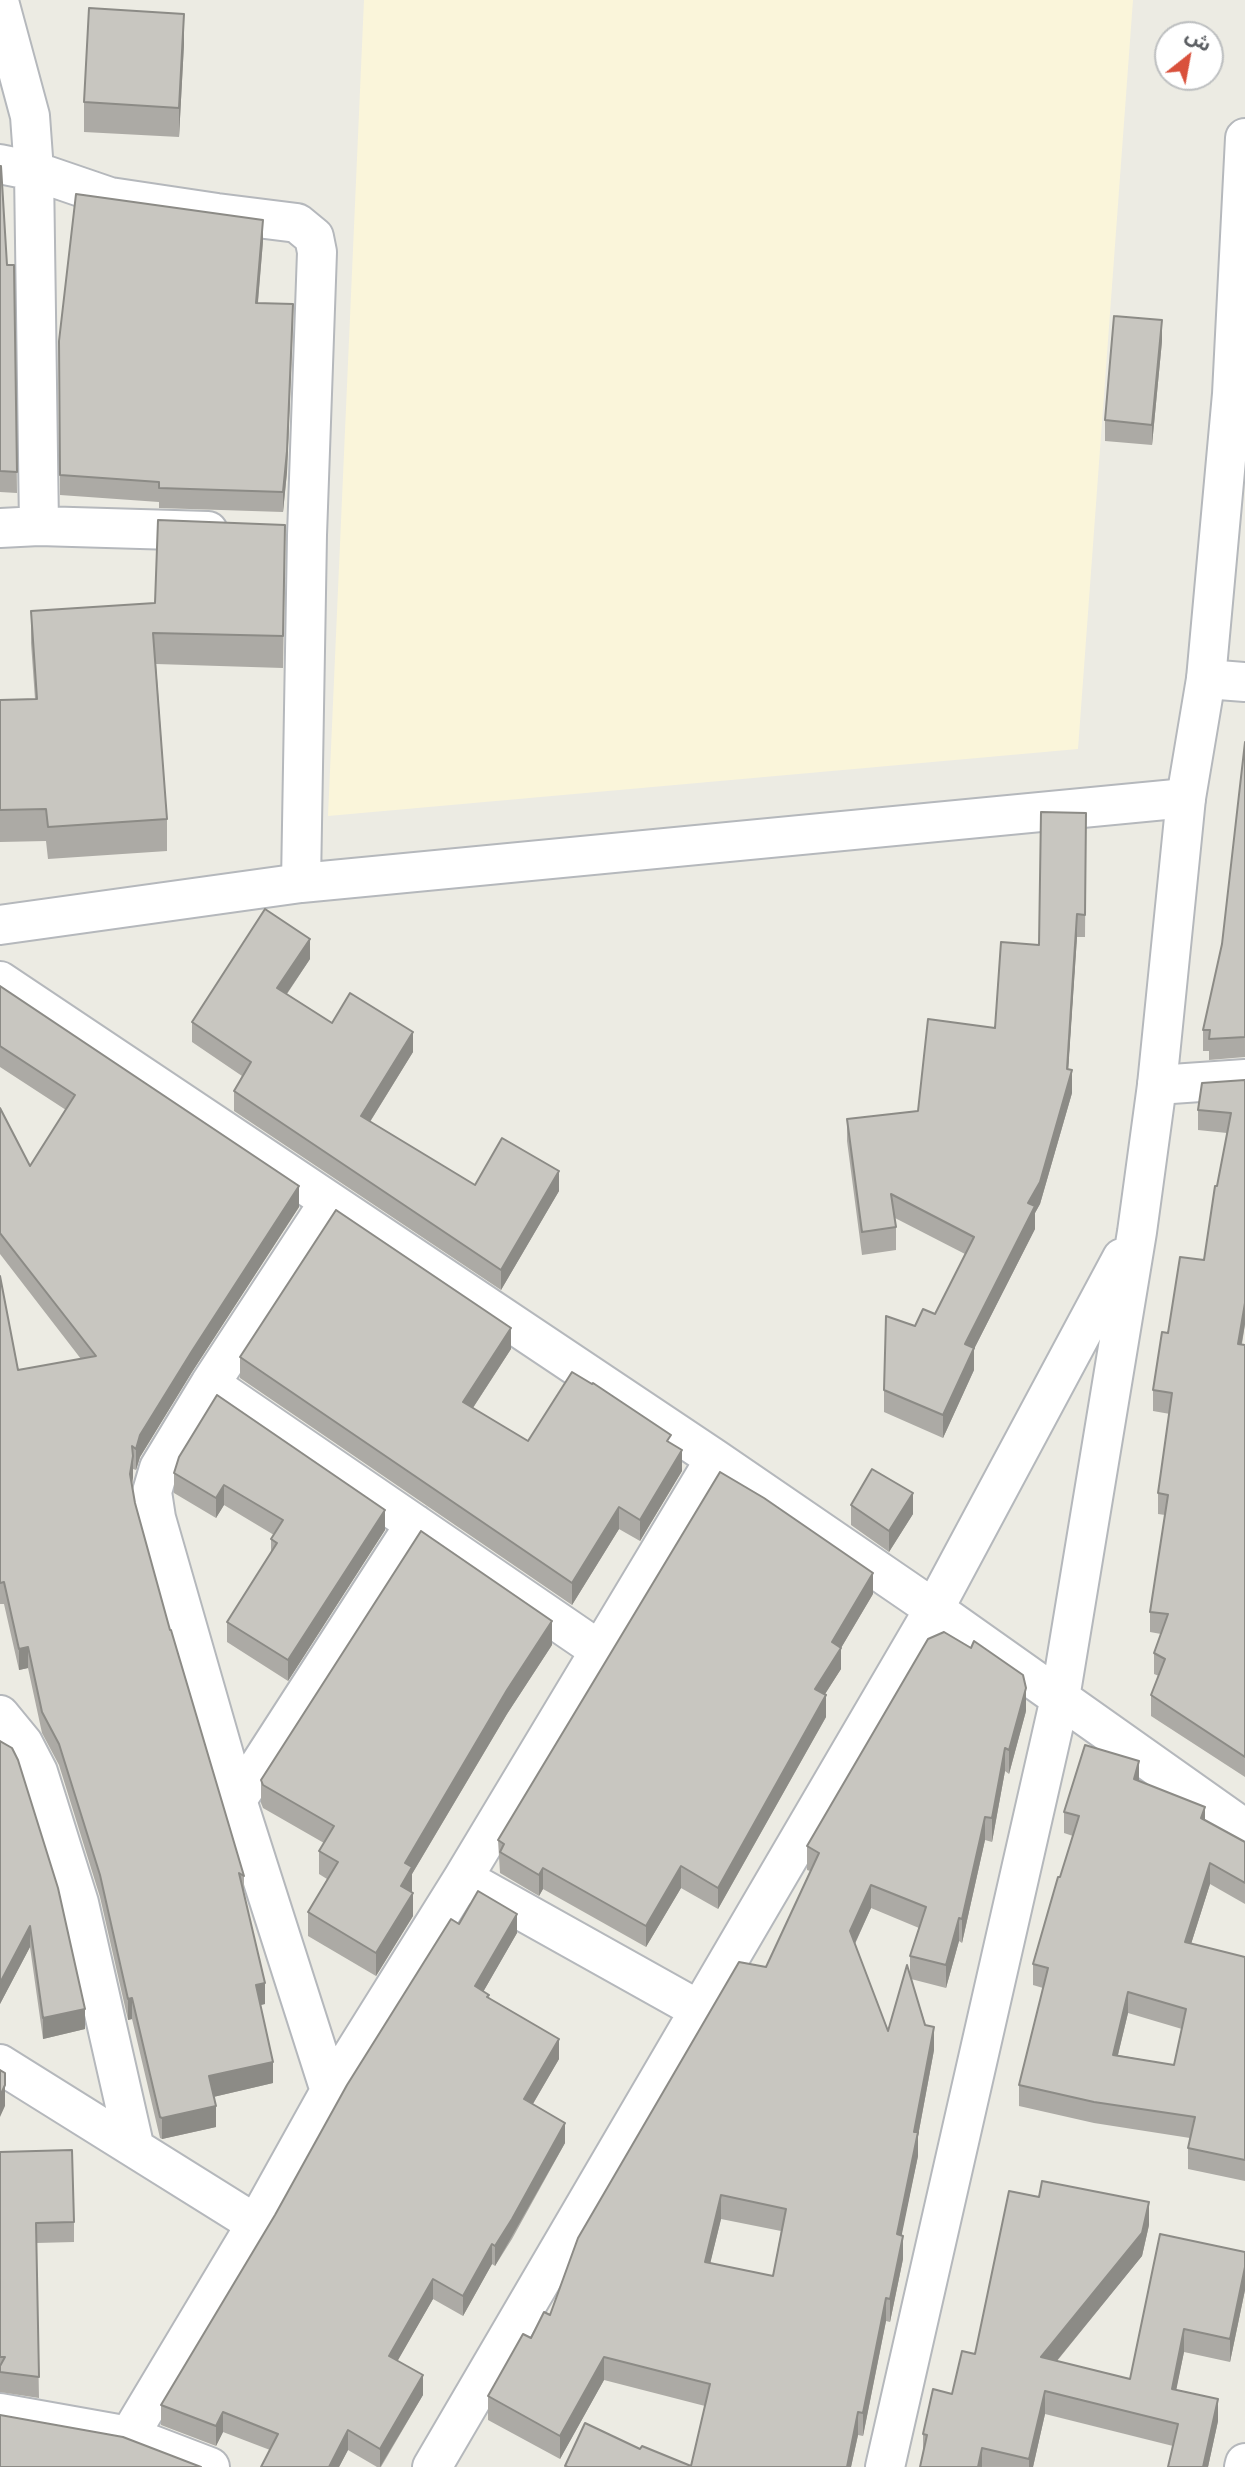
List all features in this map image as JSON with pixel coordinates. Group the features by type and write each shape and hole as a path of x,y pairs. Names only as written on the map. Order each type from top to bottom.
{"street":[{"path":"0,5 30,116 17,168 39,526"},
{"path":"885,2467 1060,1698 1137,1231 1157,1085 1186,798 1206,679 1238,394 1245,138"},
{"path":"17,168 110,197 297,223 314,237 317,252 307,535 301,883"},
{"path":"0,528 39,526 307,535"},
{"path":"1206,679 1245,682"},
{"path":"0,925 301,883 1186,798"},
{"path":"0,981 715,1459 934,1609 1245,1829"},
{"path":"1157,1085 1245,1079"},
{"path":"329,1202 209,1384 159,1468 152,1492 156,1518 237,1801 330,2091"},
{"path":"432,2467 934,1609 1137,1231"},
{"path":"209,1384 599,1650"},
{"path":"129,2436 256,2224 330,2091 463,1878 715,1459"},
{"path":"237,1801 415,1524"},
{"path":"0,1715 23,1744 42,1785 79,1903 134,2146"},
{"path":"463,1878 699,2010"},
{"path":"0,2064 256,2224"},
{"path":"0,2413 129,2436 210,2467"}],"shaded area":[{"path":"364,0 1133,0 1078,749 328,816"}],"building":[{"path":"89,8 184,14 179,108 84,102"},
{"path":"0,166 7,265 14,265 17,472 0,471"},
{"path":"76,194 263,220 256,303 293,304 283,492 159,488 159,482 60,475 59,341"},
{"path":"1114,316 1162,320 1152,425 1105,420"},
{"path":"158,520 285,525 283,636 153,633 167,819 48,827 46,809 0,810 0,700 37,699 31,611 155,603"},
{"path":"1245,742 1245,1037 1209,1039 1210,1030 1203,1030 1222,944"},
{"path":"1041,812 1086,813 1085,915 1077,914 1067,1069 1072,1070 1040,1182 1028,1203 1035,1206 965,1344 974,1348 943,1415 884,1390 886,1316 915,1326 923,1309 935,1314 974,1237 891,1194 896,1227 862,1232 847,1119 918,1111 928,1019 995,1028 1001,942 1039,945"},
{"path":"265,909 310,939 277,988 332,1023 350,993 413,1032 361,1116 475,1185 502,1138 559,1171 501,1270 234,1091 251,1062 192,1022"},
{"path":"0,986 299,1186 192,1351 140,1435 136,1449 132,1446 130,1474 135,1503 244,1876 239,1873 265,1983 256,1985 273,2062 209,2076 216,2106 162,2118 132,1998 128,1999 100,1875 59,1744 42,1712 28,1647 19,1649 4,1582 0,1583 0,1276 18,1370 96,1356 0,1233 0,1108 30,1166 75,1095 0,1046"},
{"path":"1245,1080 1245,1303 1238,1344 1245,1345 1245,1757 1151,1695 1165,1659 1154,1653 1168,1614 1150,1612 1168,1495 1158,1493 1172,1393 1153,1390 1162,1332 1168,1333 1180,1257 1204,1260 1215,1186 1231,1113 1198,1110 1202,1083"},
{"path":"336,1210 511,1328 463,1402 528,1441 572,1372 671,1435 667,1441 682,1450 640,1520 619,1507 572,1583 240,1357"},
{"path":"217,1395 385,1510 288,1660 227,1622 277,1543 271,1539 283,1520 224,1485 216,1498 174,1473 179,1457"},
{"path":"872,1469 913,1493 889,1531 851,1505"},
{"path":"720,1472 764,1498 873,1573 832,1642 841,1648 815,1689 826,1695 718,1888 681,1866 646,1926 543,1868 539,1875 500,1852 504,1844 498,1840"},
{"path":"421,1531 552,1621 507,1690 405,1863 412,1867 401,1886 413,1893 376,1953 308,1912 338,1862 319,1851 334,1826 263,1785 261,1780"},
{"path":"944,1632 971,1648 974,1641 1023,1675 1026,1688 1009,1750 1005,1748 992,1818 985,1817 962,1919 959,1918 946,1965 910,1956 926,1907 871,1885 850,1931 888,2031 907,1965 925,2025 934,2027 914,2132 918,2132 897,2234 903,2236 890,2299 886,2298 863,2413 858,2412 847,2467 565,2466 585,2423 640,2449 642,2446 691,2466 710,2384 604,2357 560,2436 488,2396 523,2334 531,2338 544,2312 550,2315 578,2238 739,1962 766,1967 819,1853 807,1846 928,1639","holes":["721,2195 786,2209 773,2276 705,2262"]},
{"path":"0,1741 12,1748 18,1760 58,1888 85,2009 43,2018 30,1926 0,1983"},
{"path":"1085,1745 1139,1761 1134,1779 1205,1807 1201,1818 1245,1842 1245,1883 1210,1863 1185,1942 1245,1957 1245,2160 1188,2148 1195,2117 1094,2102 1019,2085 1048,1968 1033,1964 1079,1816 1064,1812","holes":["1128,1992 1186,2009 1174,2065 1113,2055"]},
{"path":"478,1891 517,1914 475,1986 489,1995 487,1997 559,2039 524,2099 565,2123 512,2219 495,2246 492,2244 463,2296 433,2279 389,2356 423,2375 380,2449 348,2430 329,2467 261,2467 278,2434 223,2412 216,2426 161,2405 275,2215 347,2085 451,1919 459,1924"},
{"path":"0,2070 5,2073 5,2085 0,2096"},
{"path":"72,2150 74,2222 36,2223 39,2377 0,2372 5,2357 0,2357 0,2152"},
{"path":"1042,2181 1149,2202 1142,2233 1041,2357 1130,2379 1160,2234 1245,2252 1245,2267 1230,2339 1184,2329 1172,2389 1218,2399 1203,2467 1168,2467 1178,2424 1045,2391 1029,2459 982,2448 978,2467 920,2467 927,2435 923,2434 933,2389 952,2394 962,2351 975,2354 1009,2191 1039,2197"},
{"path":"0,2415 123,2437 201,2467 0,2467"}]}
